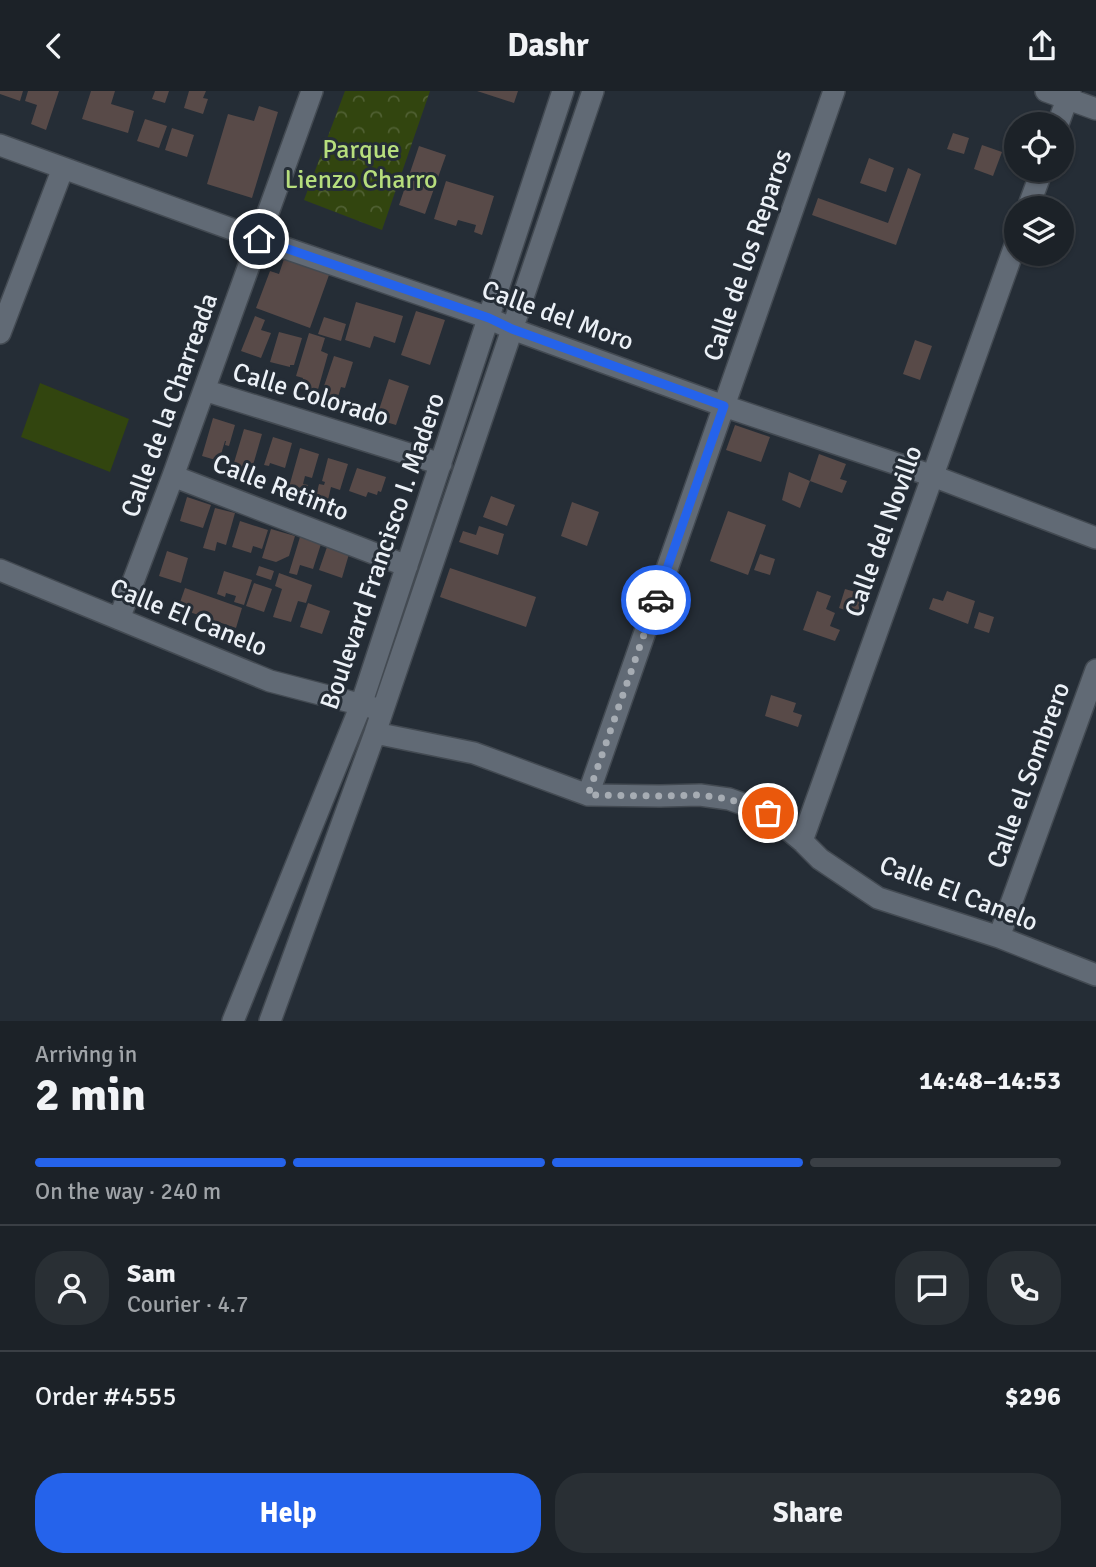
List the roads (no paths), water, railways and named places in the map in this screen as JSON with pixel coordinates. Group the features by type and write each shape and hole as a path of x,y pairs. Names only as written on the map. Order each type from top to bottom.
{"street":[{"name":"Calle de la Charreada","path":"119,618 312,91"},
{"name":"Boulevard Francisco I. Madero","path":"233,1021 361,705 563,91"},
{"name":"Boulevard Francisco I. Madero","path":"270,1021 383,710 593,91"},
{"name":"Calle de los Reparos","path":"588,795 834,91"},
{"path":"1046,91 1068,95 1096,109"},
{"path":"1062,112 1068,95"},
{"name":"Calle del Moro","path":"0,145 259,239 489,318 512,329 724,406 933,476 1096,538"},
{"path":"0,333 63,168"},
{"name":"Calle del Novillo","path":"802,841 1008,266"},
{"name":"Calle Colorado","path":"204,390 441,464"},
{"name":"Calle Retinto","path":"173,476 407,566"},
{"name":"Calle El Canelo","path":"0,570 270,681 383,710"},
{"name":"Calle el Sombrero","path":"999,937 1096,670"},
{"name":"Calle El Canelo","path":"375,733 474,753 588,795 700,795 729,799 768,813 820,859 878,898 999,937 1096,975"}],"park label":[{"name":"Parque Lienzo Charro","path":"361,164"}]}
